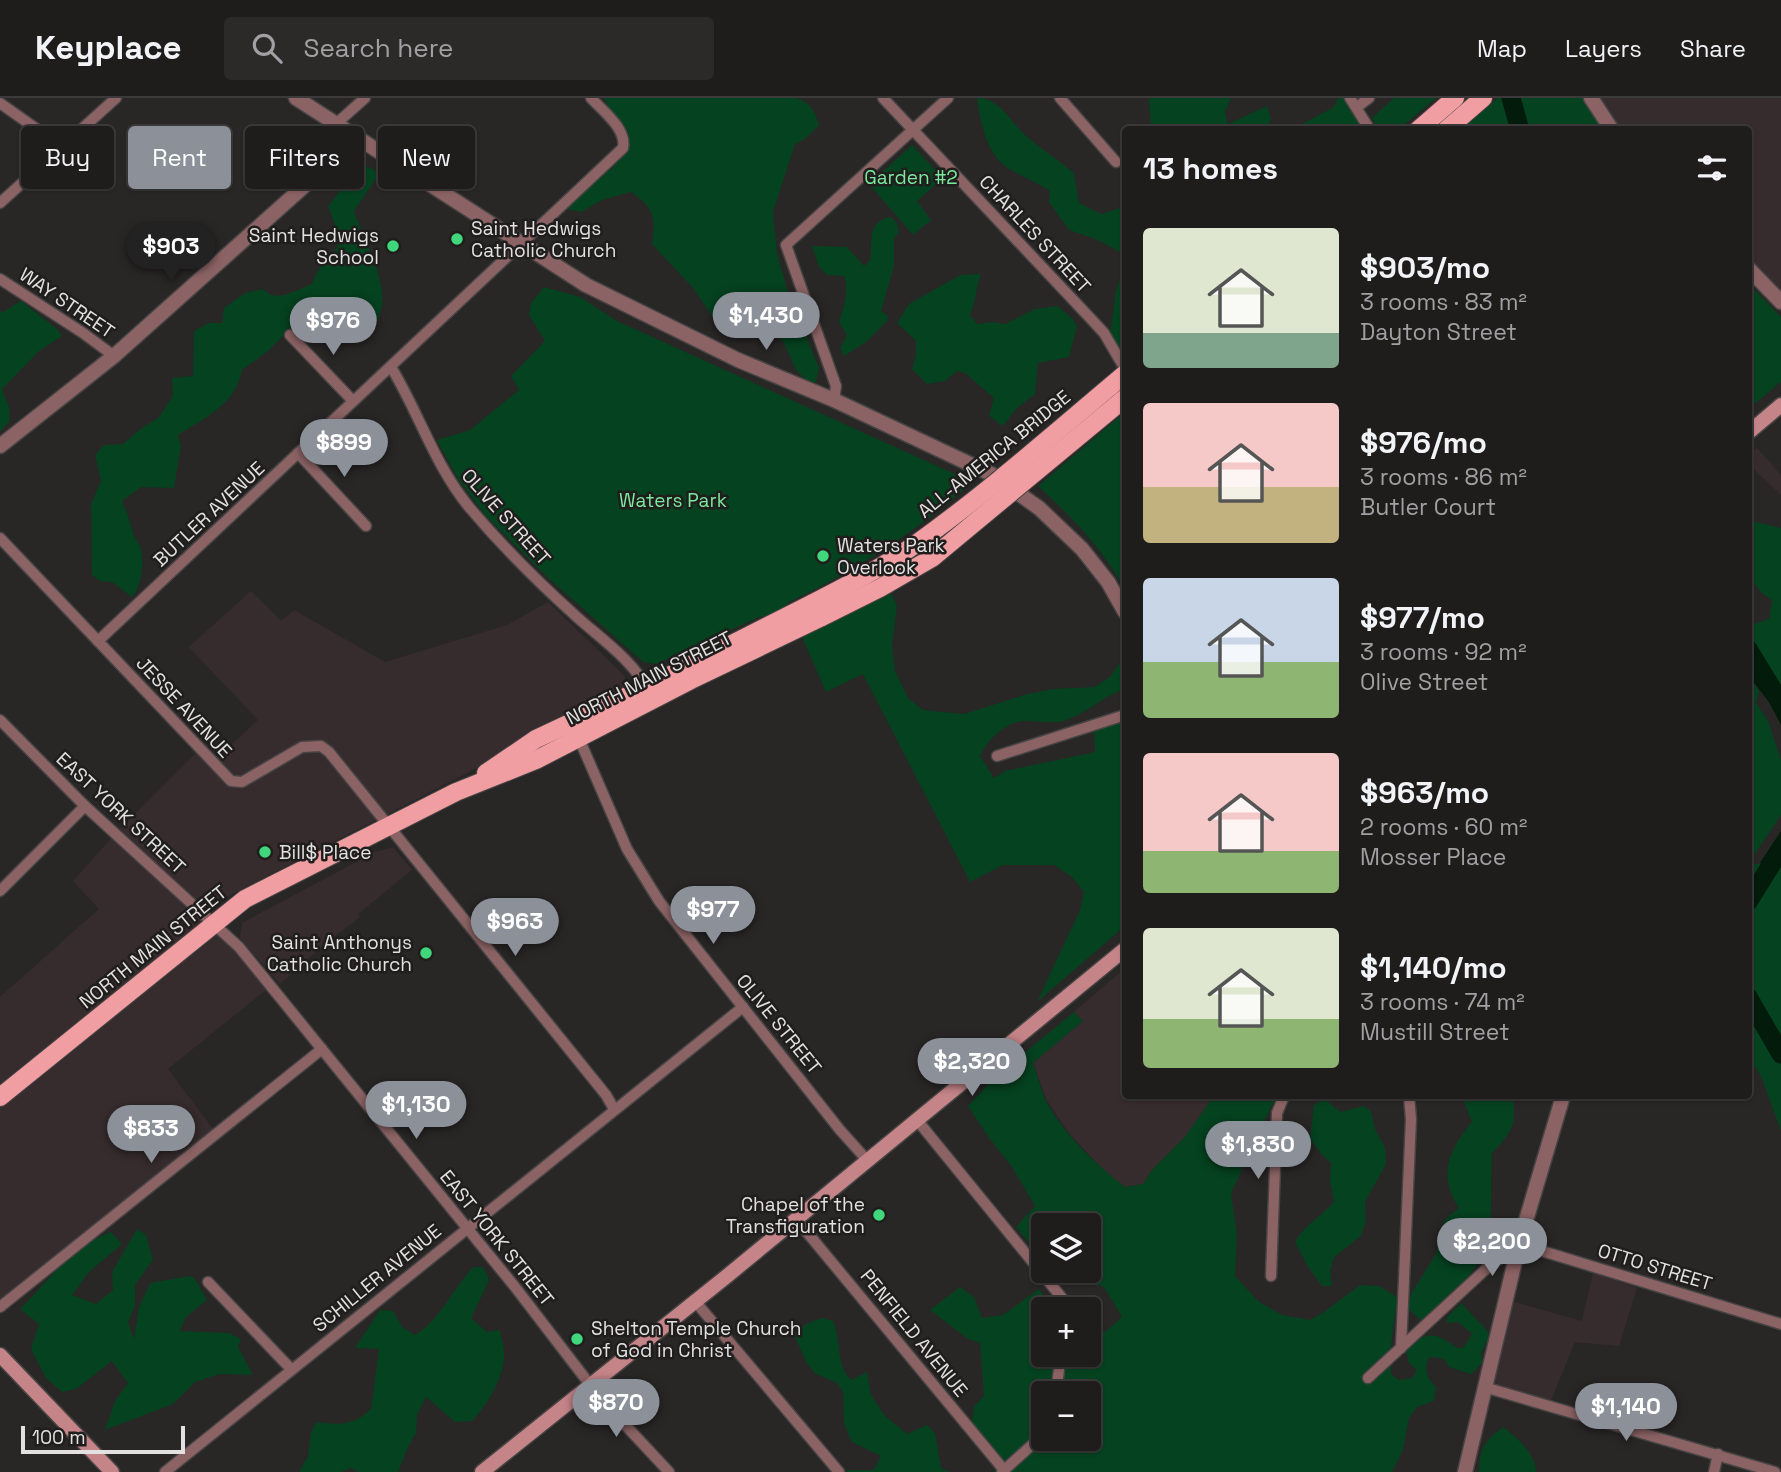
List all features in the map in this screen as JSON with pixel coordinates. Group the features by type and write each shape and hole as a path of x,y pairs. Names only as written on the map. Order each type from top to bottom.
{"main road":[{"path":"1423,126 1455,98"},
{"path":"1451,126 1483,98"},
{"name":"ALL-AMERICA BRIDGE","path":"818,610 919,542 1003,476 1122,374"},
{"name":"ALL-AMERICA BRIDGE","path":"818,610 880,588 932,558 1122,400"},
{"path":"1752,430 1781,405"},
{"name":"NORTH MAIN STREET","path":"0,1097 244,899 456,792 536,761 575,730 818,610"},
{"path":"482,1472 917,1121 1122,950"},
{"path":"0,1355 112,1472"}],"street":[{"path":"85,126 116,98"},
{"path":"296,98 341,126"},
{"path":"337,123 365,98"},
{"name":"BUTLER AVENUE","path":"98,641 618,153 624,145 621,131 591,98"},
{"name":"CHARLES STREET","path":"883,98 1093,320 1104,333 1122,366"},
{"path":"834,400 836,386 786,245 948,98"},
{"path":"1060,98 1116,162"},
{"path":"1350,98 1368,126"},
{"path":"1357,107 1369,98"},
{"path":"1591,98 1609,126"},
{"path":"0,103 32,126"},
{"path":"364,142 520,243 613,299 738,360 834,400 991,474 1039,508 1082,549 1108,582 1122,607"},
{"path":"0,203 21,184"},
{"path":"0,446 114,356 301,189"},
{"path":"1752,272 1781,302"},
{"name":"WAY STREET","path":"0,279 114,356"},
{"path":"290,335 353,401"},
{"name":"OLIVE STREET","path":"391,367 410,398 439,464 469,506 577,617 658,689"},
{"path":"298,453 366,526"},
{"name":"JESSE AVENUE","path":"0,538 231,781 242,782 302,747 321,746 329,752 389,826"},
{"path":"996,756 1122,716"},
{"name":"EAST YORK STREET","path":"0,720 85,806 239,947 615,1415 669,1472"},
{"name":"OLIVE STREET","path":"575,730 612,818 640,871 679,929 867,1160"},
{"path":"0,891 85,806"},
{"path":"389,826 606,1095 614,1109"},
{"name":"SCHILLER AVENUE","path":"165,1472 743,1007"},
{"path":"0,1307 322,1049"},
{"path":"1271,1276 1277,1113 1283,1099"},
{"path":"1401,1348 1410,1147 1409,1099"},
{"path":"1465,1472 1518,1244 1562,1099"},
{"path":"917,1121 1061,1297"},
{"name":"PENFIELD AVENUE","path":"796,1219 1003,1471"},
{"path":"1368,1378 1486,1269 1518,1244"},
{"name":"OTTO STREET","path":"1518,1244 1781,1324"},
{"path":"208,1282 291,1369"},
{"path":"694,1300 839,1472"},
{"path":"1484,1387 1775,1472"},
{"path":"1003,1471 1031,1445"},
{"path":"1714,1472 1718,1454"}],"shaded area":[{"path":"1591,98 1781,98 1781,302 1752,272 1752,126 1610,126"},
{"path":"1757,448 1781,475 1781,495 1752,468 1752,452"},
{"path":"251,591 281,621 294,610 385,662 507,625 548,602 625,676 623,688 465,774 207,907 177,883 120,829 197,752 209,765 258,720 189,647"},
{"path":"1752,656 1781,703 1781,725 1769,702 1752,680"},
{"path":"1781,831 1781,862 1760,863"},
{"path":"116,833 271,986 168,1069 216,1133 0,1307 0,997 99,909 73,881"},
{"path":"393,847 412,870 280,984 240,938 242,923 375,852"},
{"path":"1122,971 1122,1099 1212,1099 1184,1138 1152,1170 1143,1184 1125,1187 1106,1173 1069,1133 1046,1099 1033,1062 1083,1021 1074,1012"},
{"path":"1593,1273 1637,1288 1619,1346 1575,1342 1550,1403 1498,1386 1495,1379 1511,1301 1582,1321"}],"green space":[{"path":"604,98 796,98 811,108 819,125 805,139 795,144 773,212 777,253 787,289 819,368 816,382 808,382 796,370 784,343 755,307 743,308 719,326 693,288 652,244 652,214 645,203 631,192 602,200 581,212 562,208 596,178 613,168 623,148 621,131"},
{"path":"977,98 992,102 1004,111 1025,135 1074,173 1079,203 1101,214 1122,205 1122,264 1120,252 1098,240 1069,230 1049,202 1050,191 1003,164 990,148 980,118"},
{"path":"1149,98 1231,98 1225,112 1228,124 1267,106 1271,119 1268,126 1151,126"},
{"path":"1338,98 1350,98 1366,122 1363,126 1298,126 1334,107"},
{"path":"1394,98 1436,98 1403,126 1376,126 1372,118"},
{"path":"1498,98 1584,98 1600,126 1466,126"},
{"name":"Garden #2","path":"912,145 943,178 917,201 931,220 913,235 869,184"},
{"path":"364,167 375,170 377,177 354,211 379,276 382,293 376,322 364,334 343,341 317,317 303,316 268,351 242,370 239,382 226,401 209,416 178,435 181,446 174,488 141,487 122,501 141,549 141,574 132,597 112,582 100,581 92,575 91,504 101,481 95,455 104,445 123,444 159,417 173,396 172,378 193,376 194,331 209,323 222,323 224,308 245,293 263,289 280,296 312,284 322,264 338,247 328,206 342,189 364,189"},
{"path":"891,217 897,223 899,233 894,238 894,266 881,311 888,316 887,321 866,342 844,356 840,348 847,335 839,322 846,281 844,276 827,275 819,267 812,246 847,247 864,266 870,261 874,228 883,219"},
{"path":"1122,273 1120,360 1109,342 1116,291"},
{"path":"981,274 970,315 977,324 1005,324 1035,309 1057,306 1073,319 1077,326 1069,357 1038,363 1035,394 1016,409 1003,426 989,416 994,398 965,373 957,371 945,381 927,384 912,369 916,341 897,323 909,304 960,275"},
{"name":"Waters Park","path":"544,287 580,297 617,321 957,475 968,486 883,550 837,578 789,602 782,609 656,664 643,662 546,576 486,516 458,479 437,440 470,430 519,390 511,376 545,341 529,315 531,303"},
{"path":"1752,287 1781,317 1781,382 1752,406"},
{"path":"21,301 62,336 39,351 2,389 9,407 10,420 0,432 0,311 3,312"},
{"path":"1122,415 1122,584 1085,534 1038,486"},
{"path":"1752,521 1781,528 1781,703 1752,656 1752,622 1754,624 1769,619 1772,600 1755,585 1752,578"},
{"path":"887,584 897,606 892,645 895,671 908,698 923,710 964,714 1052,689 1094,687 1110,677 1122,664 1122,690 1063,721 1025,721 1011,724 992,738 980,756 994,778 1005,771 1095,752 1094,728 1122,719 1122,929 1037,1002 1080,910 1084,892 1072,877 1054,865 1003,865 970,882 863,674 826,692 798,628"},
{"path":"1752,681 1759,691 1756,703 1768,721 1781,760 1781,815 1752,858"},
{"path":"1781,862 1781,1131 1761,1076 1752,1062 1752,866"},
{"path":"1074,1012 1083,1021 1033,1063 1052,1112 1091,1158 1125,1187 1143,1184 1152,1170 1184,1138 1212,1099 1278,1099 1272,1105 1231,1193 1237,1235 1235,1276 1259,1302 1282,1315 1310,1320 1360,1285 1379,1286 1397,1297 1391,1346 1391,1374 1399,1380 1412,1378 1417,1370 1409,1363 1406,1351 1419,1339 1436,1336 1457,1348 1464,1347 1472,1334 1458,1322 1447,1323 1447,1317 1462,1303 1490,1335 1481,1353 1483,1362 1471,1374 1449,1367 1444,1359 1429,1357 1426,1370 1436,1387 1434,1401 1417,1407 1409,1418 1403,1450 1392,1472 994,1472 999,1456 972,1422 974,1406 984,1396 980,1343 968,1339 930,1310 960,1287 974,1297 982,1318 1003,1315 1039,1289 1045,1297 1031,1297 1031,1367 1101,1367 1101,1330 1105,1332 1122,1317 1104,1287 1091,1283 1101,1283 1101,1213 1031,1213 1031,1245 1016,1227 1035,1206 1012,1167 968,1106 994,1078"},
{"path":"1325,1099 1340,1112 1364,1106 1371,1111 1375,1129 1385,1148 1386,1164 1365,1202 1366,1221 1361,1236 1334,1257 1330,1271 1332,1286 1322,1286 1295,1242 1334,1202 1330,1182 1331,1163 1310,1139 1314,1105"},
{"path":"1463,1099 1512,1099 1512,1127 1492,1153 1490,1223 1482,1256 1459,1287 1422,1321 1407,1308 1412,1292 1436,1254 1445,1219 1459,1208 1452,1196 1447,1173 1457,1142 1472,1122"},
{"path":"137,1229 146,1235 153,1260 135,1285 135,1306 128,1322 134,1339 139,1307 150,1283 190,1276 195,1279 207,1300 186,1317 180,1331 229,1333 241,1339 238,1347 253,1375 220,1374 195,1382 173,1404 105,1430 115,1401 128,1383 112,1361 76,1389 62,1392 46,1378 31,1349 39,1324 20,1309 73,1255 97,1238 111,1232 122,1244 89,1272 72,1295 96,1304 113,1290 112,1272"},
{"path":"473,1267 483,1267 489,1280 471,1318 487,1332 500,1330 504,1352 499,1380 478,1415 472,1421 455,1422 426,1397 417,1415 416,1433 398,1472 359,1472 351,1468 341,1472 299,1472 308,1456 311,1433 316,1422 346,1423 358,1419 371,1409 379,1349 355,1348 380,1310 393,1311 402,1327 415,1335 439,1313"},
{"path":"822,1318 833,1321 843,1366 851,1380 867,1372 871,1395 885,1416 907,1434 927,1425 935,1433 941,1468 950,1472 846,1470 874,1470 881,1456 852,1442 844,1424 843,1392 837,1383 816,1374 807,1364 794,1334 806,1324"},
{"path":"1503,1427 1529,1452 1536,1472 1479,1472 1484,1446"}],"waterway":[{"path":"1511,98 1519,126"},
{"path":"1752,656 1781,703"},
{"path":"1752,896 1781,849"},
{"path":"1752,1004 1781,1054"}],"place":[{"name":"Saint Hedwigs Catholic Church","path":"457,239"},
{"name":"Saint Hedwigs School","path":"393,246"},
{"name":"Waters Park Overlook","path":"823,556"},
{"name":"Bill$ Place","path":"265,852"},
{"name":"Saint Anthonys Catholic Church","path":"426,953"},
{"name":"Chapel of the Transfiguration","path":"879,1215"},
{"name":"Shelton Temple Church of God in Christ","path":"577,1339"}]}
